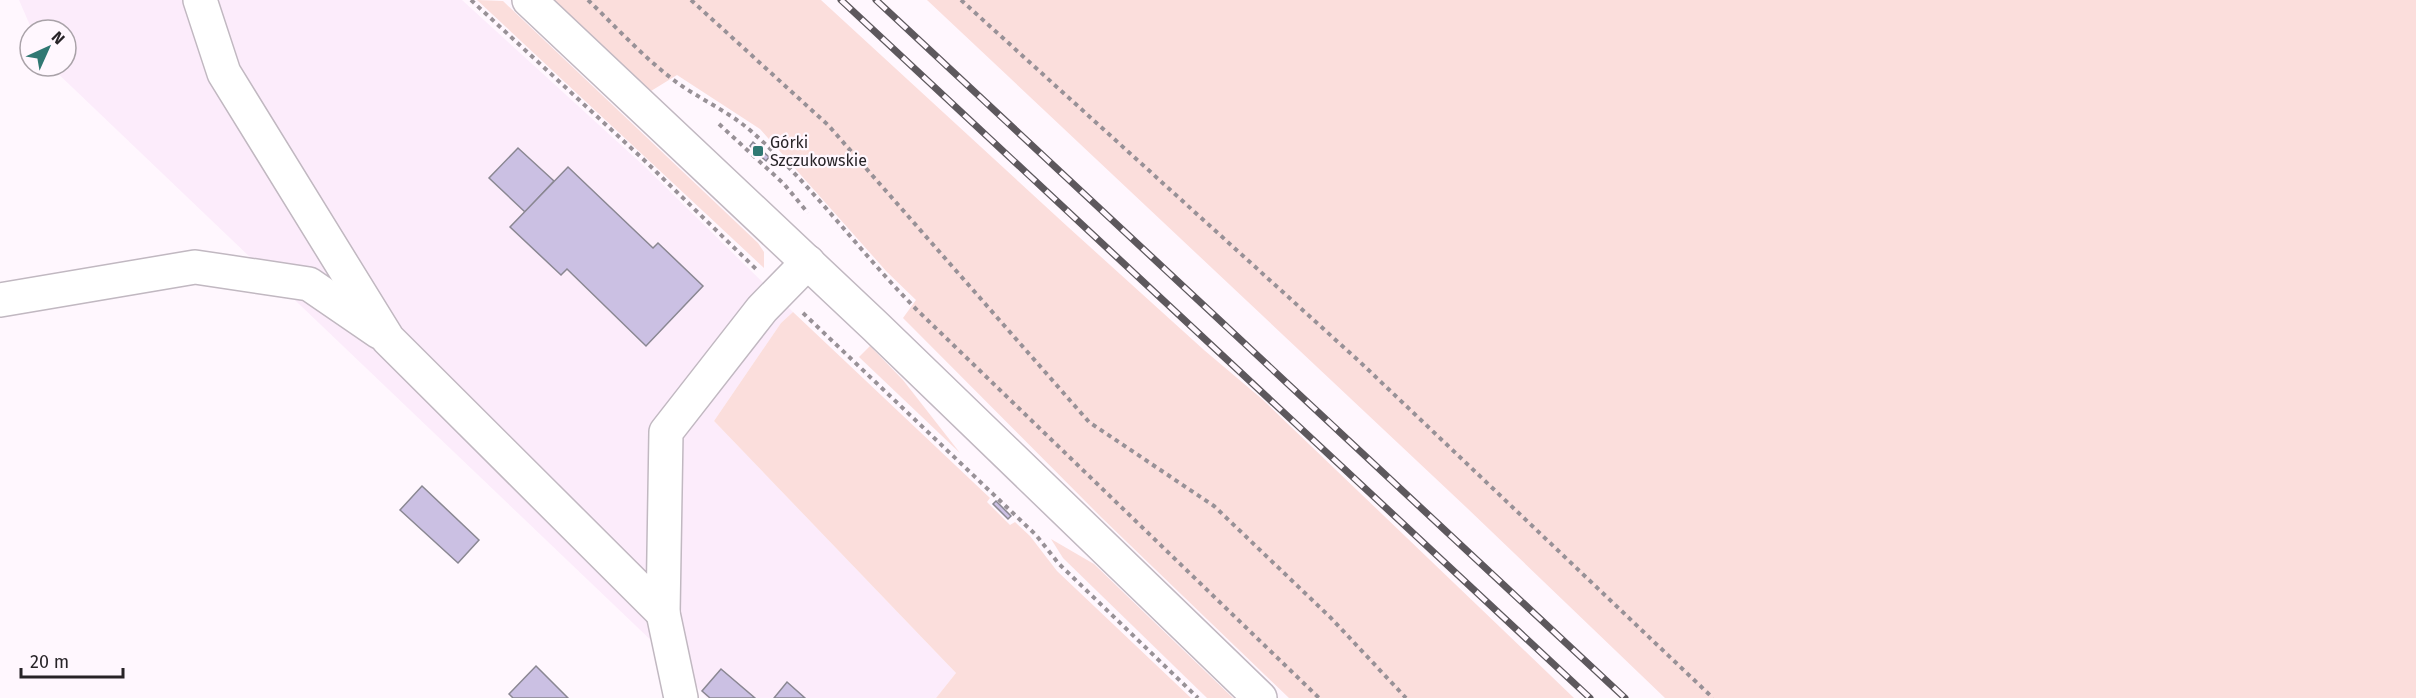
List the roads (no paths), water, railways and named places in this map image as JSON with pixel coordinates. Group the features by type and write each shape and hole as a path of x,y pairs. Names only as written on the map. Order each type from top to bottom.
{"main road":[{"path":"200,0 224,73 388,339"},
{"path":"529,0 808,262 1260,698"},
{"path":"681,698 663,613 666,432 762,309 808,262"},
{"path":"0,300 195,267 309,284 388,339 663,613"}],"railway":[{"path":"841,0 1590,698"},
{"path":"876,0 1625,698"}],"place":[{"name":"Górki Szczukowskie","path":"758,151"}]}
